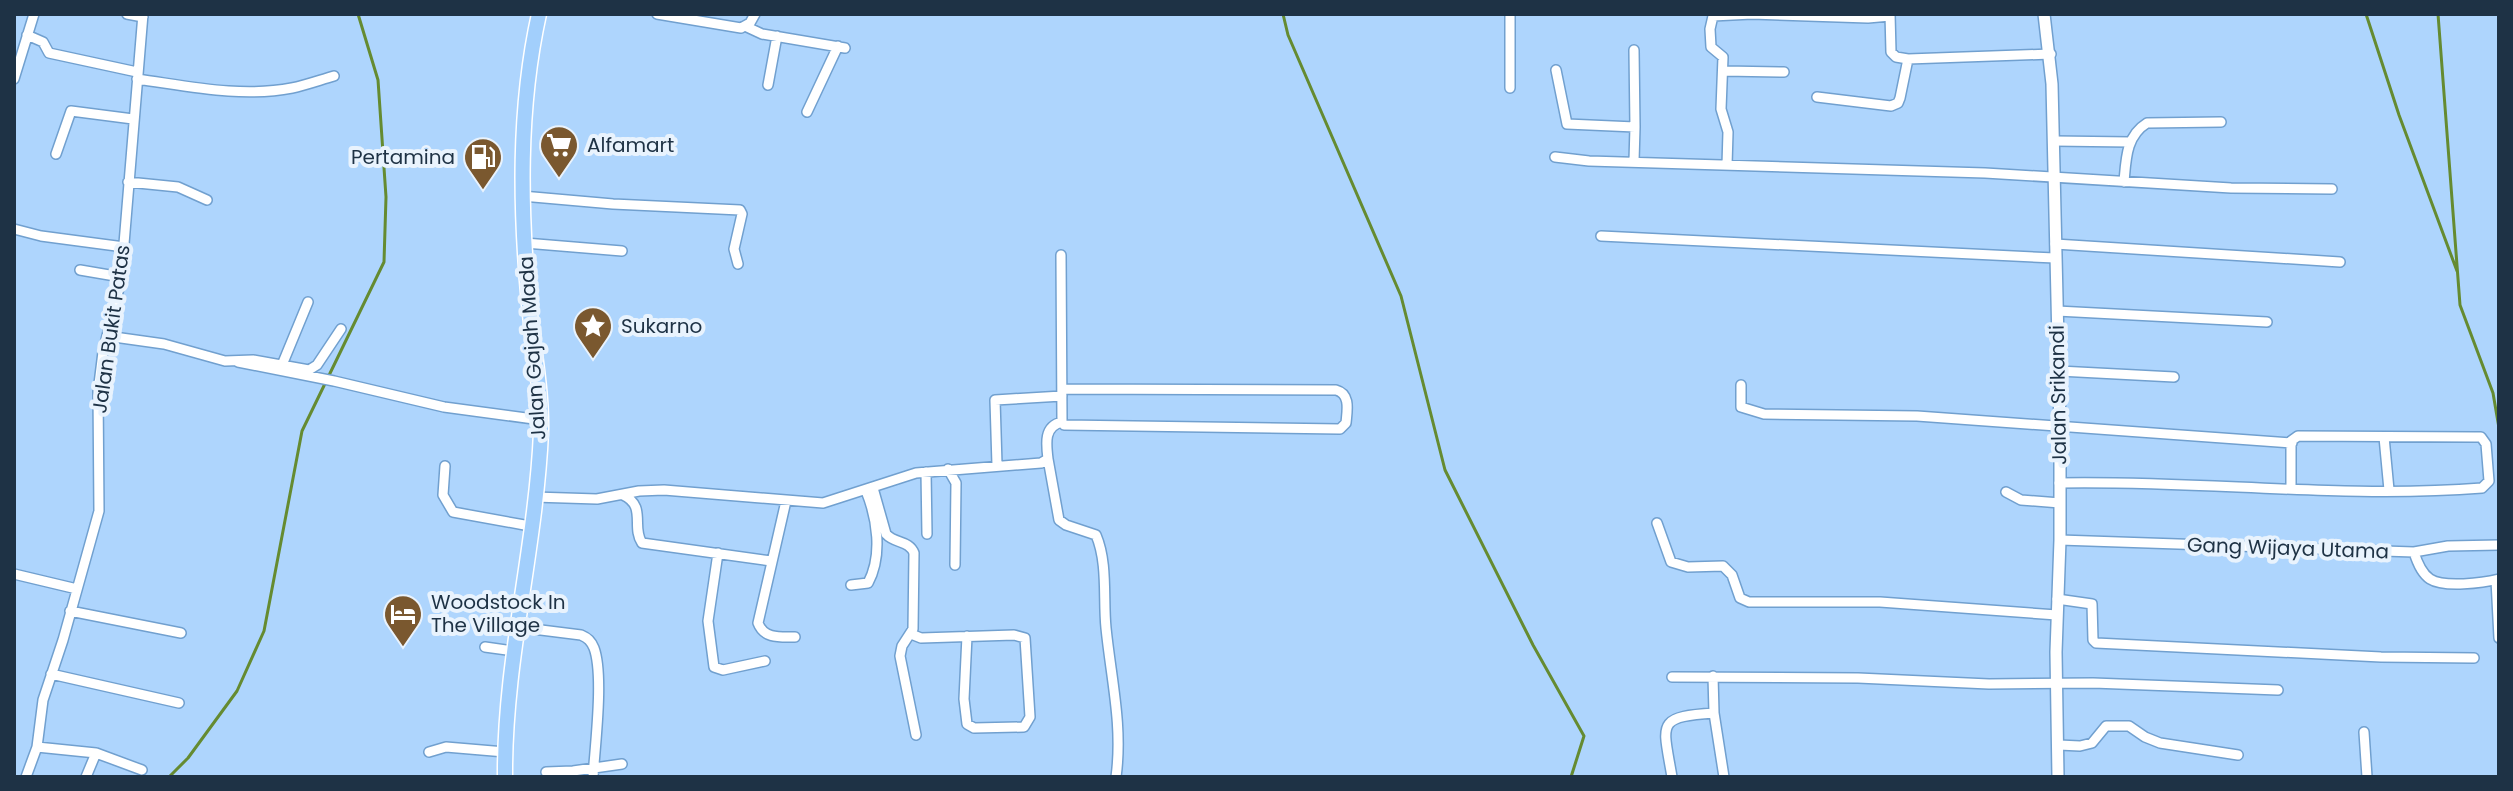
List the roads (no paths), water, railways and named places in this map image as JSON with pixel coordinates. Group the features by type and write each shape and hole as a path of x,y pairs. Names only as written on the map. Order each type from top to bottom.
{"highway":[{"name":"Jalan Gajah Mada","path":"505,777 514,651 541,420 522,196 529,68 539,14"}],"street":[{"path":"14,79 34,14"},
{"path":"127,14 143,15"},
{"path":"657,14 722,26 747,27 756,33 842,47 807,112"},
{"path":"747,27 755,14"},
{"path":"1510,14 1510,88"},
{"name":"Jalan Srikandi","path":"2044,14 2051,54 2059,371 2058,777"},
{"name":"Jalan Bukit Patas","path":"26,777 37,747 40,713 99,511 97,419 101,369 121,277 143,15"},
{"path":"1727,165 1728,132 1721,109 1723,57 1711,47 1711,21 1715,15 1844,18 1890,15 1892,55 1908,59 2051,54"},
{"path":"27,35 43,42 49,53 137,76 206,89 248,91 292,88 334,76"},
{"path":"768,85 777,36"},
{"path":"1634,50 1634,161"},
{"path":"1817,97 1895,105 1900,98 1908,59"},
{"path":"1556,70 1567,124 1635,127"},
{"path":"1724,71 1784,72"},
{"path":"56,154 71,111 133,119"},
{"path":"2124,182 2130,142 2138,128 2147,123 2221,122"},
{"path":"2054,141 2130,142"},
{"path":"1555,157 1589,161 2054,176 2231,188 2332,189"},
{"path":"128,182 178,187 207,200"},
{"path":"522,196 740,210 742,214 734,249 738,264"},
{"path":"14,229 29,234 124,247"},
{"path":"14,237 29,234"},
{"path":"1601,236 2055,258"},
{"path":"525,243 622,251"},
{"path":"2055,244 2340,262"},
{"path":"997,465 995,400 1062,392 1329,390 1342,392 1347,405 1346,423 1340,429 1067,427 1062,422 1062,392 1061,255"},
{"path":"80,270 121,277"},
{"path":"282,365 308,302"},
{"path":"2057,311 2267,322"},
{"path":"238,362 253,360 313,369 341,329"},
{"path":"107,336 164,344 225,361 329,380 444,407 541,420"},
{"path":"2059,371 2174,377"},
{"path":"1741,385 1741,407 1764,414 1917,416 2292,443"},
{"path":"1062,422 1051,426 1049,431 1046,442 1048,459 1059,520 1096,535 1100,550 1119,721 1116,777"},
{"path":"2059,483 2291,489 2453,491 2487,486 2486,444 2481,437 2298,436 2293,438 2292,443 2291,489"},
{"path":"2384,437 2389,490"},
{"path":"534,497 583,499 664,490 823,503 901,476 948,469 1036,464 1048,459"},
{"path":"445,466 443,495 453,512 530,526"},
{"path":"948,469 956,483 955,565"},
{"path":"926,472 927,534"},
{"path":"851,585 868,583 872,574 877,538 869,489"},
{"path":"869,489 886,534 907,544 914,553 915,599 911,634 902,646 901,665 916,735"},
{"path":"2006,492 2021,500 2060,503"},
{"path":"623,495 637,508 638,539 642,543 771,561"},
{"path":"786,501 759,614 759,628 770,636 795,637"},
{"path":"1657,523 1671,562 1688,567 1723,566 1732,575 1740,598 1749,602 1880,602 2057,615"},
{"name":"Gang Wijaya Utama","path":"2060,540 2414,552 2422,571 2437,582 2481,583 2498,580"},
{"path":"2414,552 2448,546 2499,545"},
{"path":"718,553 708,621 714,667 723,670 765,661"},
{"path":"14,574 77,589"},
{"path":"2498,580 2499,638"},
{"path":"2057,599 2092,604 2093,640 2096,643 2381,657 2474,658"},
{"path":"70,611 181,633"},
{"path":"517,627 581,635 593,645 597,683 593,772"},
{"path":"911,634 921,638 967,636 1014,635 1022,636 1027,641 1030,717 1024,727 974,728 967,724 964,699 967,636"},
{"path":"485,647 514,651"},
{"path":"51,674 179,703"},
{"path":"1713,676 1714,713 1724,777"},
{"path":"1672,677 1858,678 2278,690"},
{"path":"1672,777 1666,729 1670,721 1679,715 1714,713"},
{"path":"2059,745 2087,745 2106,726 2122,724 2160,743 2238,755"},
{"path":"2364,732 2367,777"},
{"path":"37,747 96,753 142,770"},
{"path":"429,752 446,747 505,752"},
{"path":"86,777 96,753"},
{"path":"546,772 593,772 622,764"}],"waterway":[{"path":"169,777 188,758 237,691 264,631 302,431 384,262 386,197 378,80 358,14"},
{"path":"1283,14 1288,35 1401,296 1445,470 1533,645 1584,736 1571,777"},
{"path":"2366,14 2399,115 2457,271"},
{"path":"2438,14 2460,305 2493,393 2499,428"}],"place":[{"name":"Alfamart","path":"559,179"},
{"name":"Pertamina","path":"483,191"},
{"name":"Sukarno","path":"593,360"},
{"name":"Woodstock In The Village","path":"403,648"}]}
